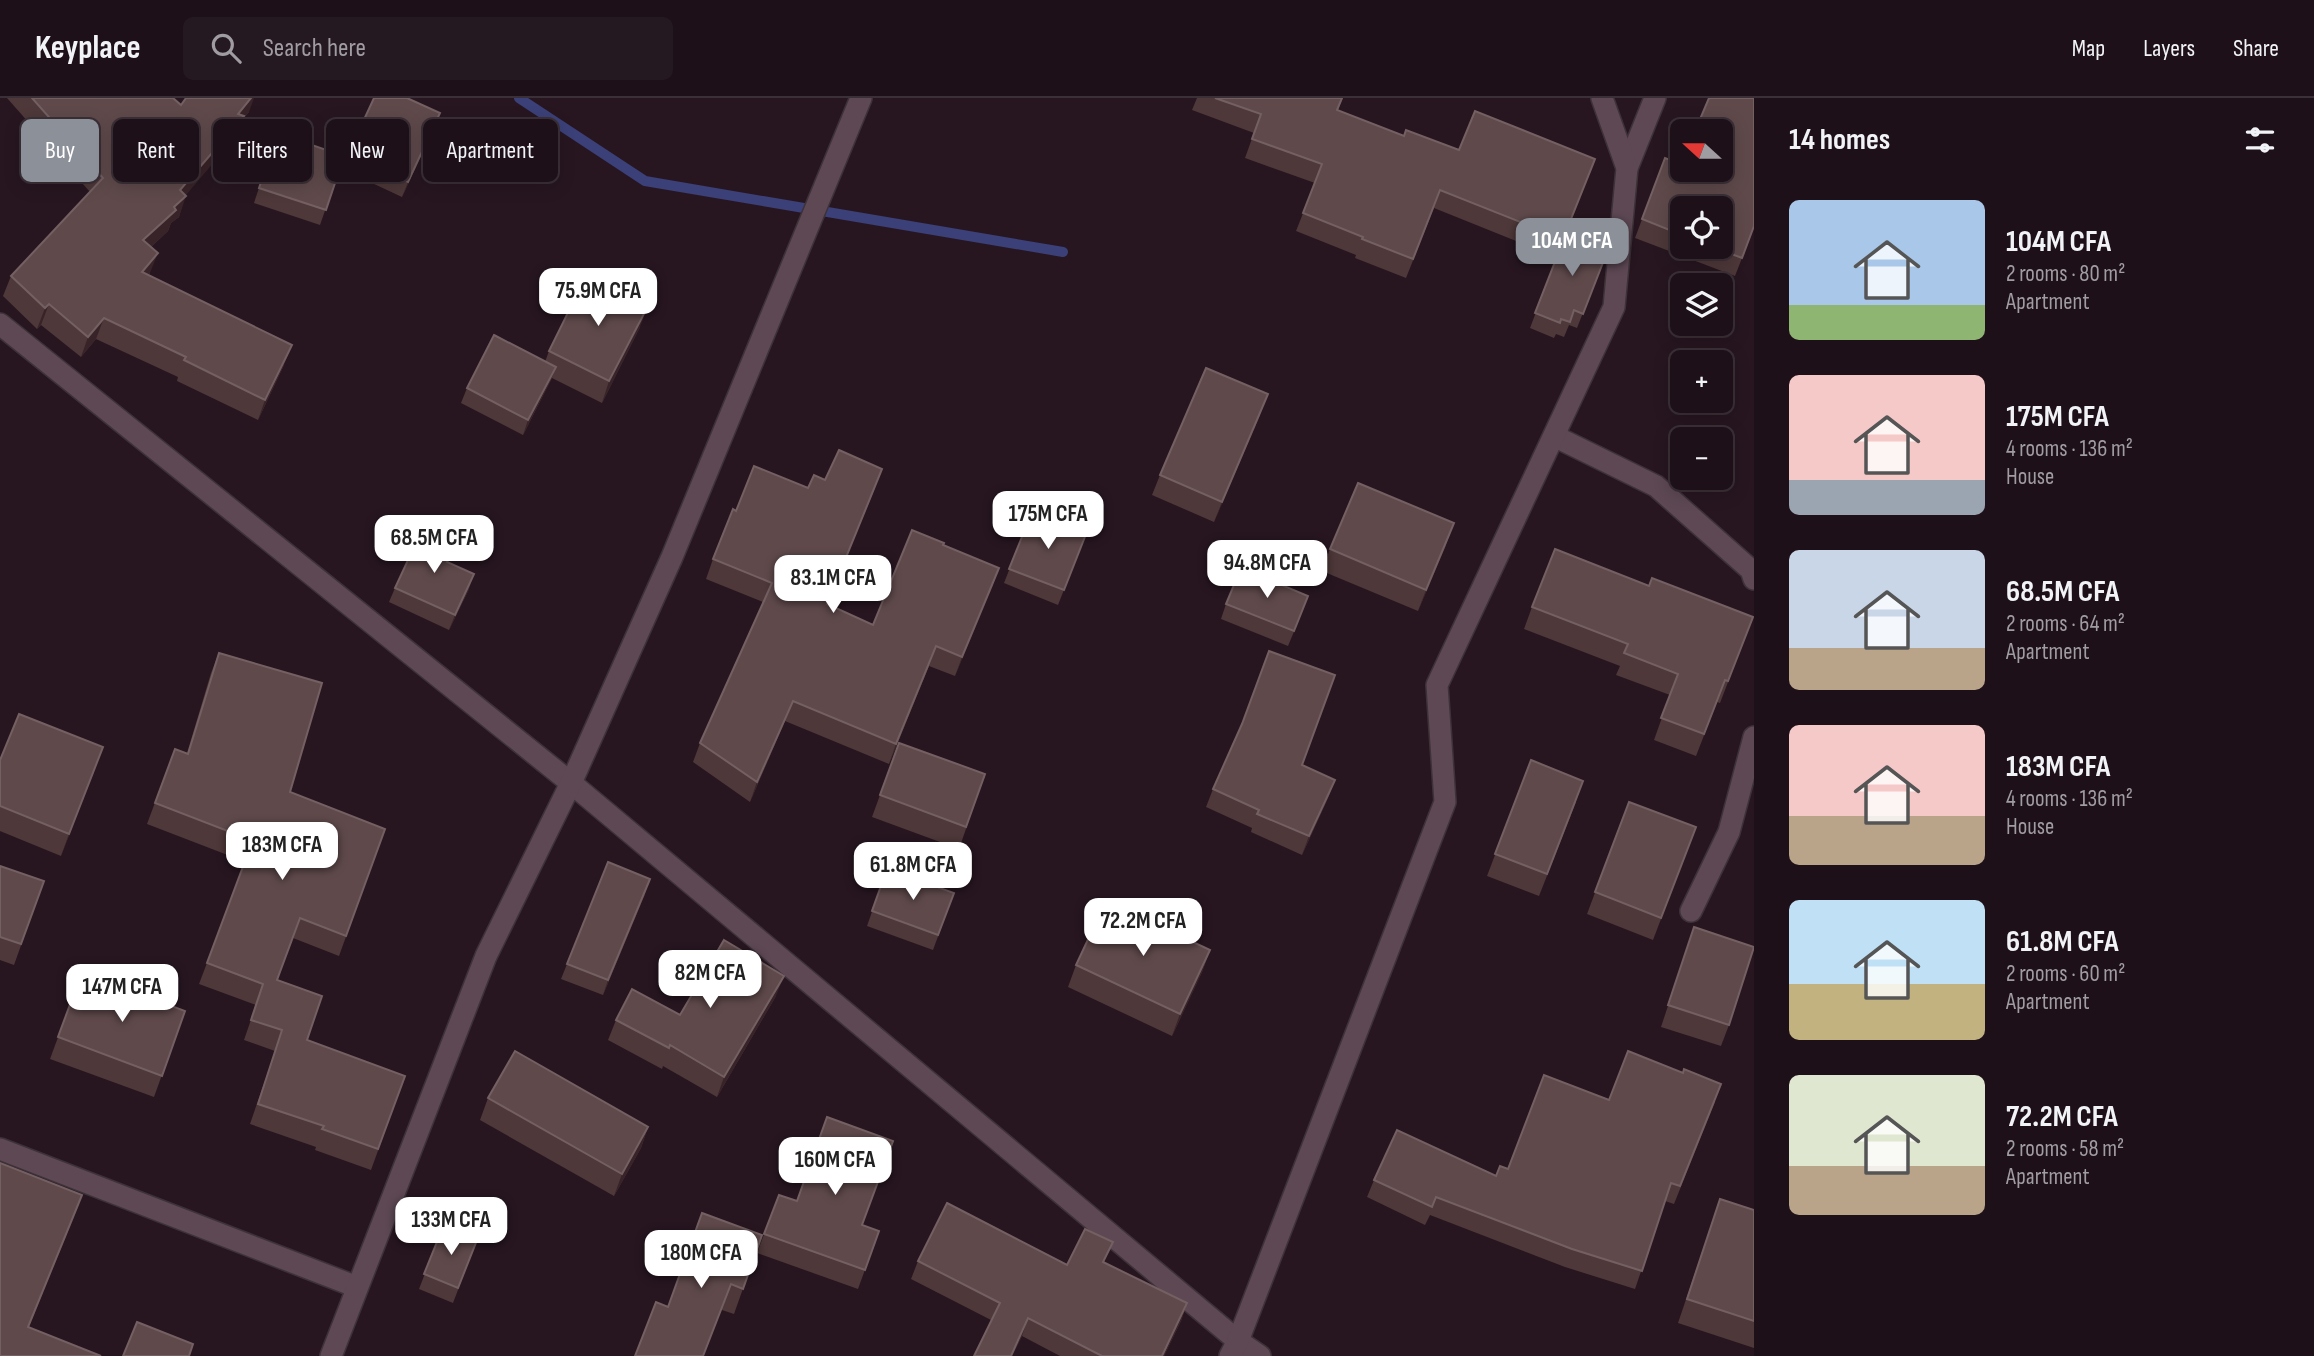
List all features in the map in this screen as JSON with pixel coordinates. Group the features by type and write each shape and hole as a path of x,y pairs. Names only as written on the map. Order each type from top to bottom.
{"street":[{"path":"331,1356 486,956 571,783 672,557 861,98"},
{"path":"1602,98 1627,167"},
{"path":"1234,1349 1445,802 1437,685 1614,307 1627,167 1656,98"},
{"path":"0,324 571,783 1234,1349 1260,1356"},
{"path":"1554,436 1656,486 1751,570 1754,579"},
{"path":"1691,911 1729,832 1754,737"},
{"path":"0,1149 357,1287"}],"building":[{"path":"32,98 173,98 181,105 186,98 251,98 238,114 244,116 241,119 213,119 213,152 199,168 199,119 113,119 113,182 187,182 180,190 186,196 174,207 176,210 143,240 158,253 142,272 292,345 265,400 184,360 186,357 104,318 88,337 49,304 45,308 11,276 103,178 99,173 99,119 51,119"},
{"path":"374,98 407,98 440,113 437,119 423,119 423,150 409,180 409,119 364,119"},
{"path":"1215,98 1342,98 1337,110 1404,136 1406,130 1459,150 1475,111 1595,159 1563,239 1440,190 1413,259 1303,213 1322,164 1252,139 1261,114"},
{"path":"1709,98 1754,98 1754,226 1742,258 1733,255 1733,196 1670,196 1670,230 1642,219 1665,158 1670,160 1670,182 1733,182 1733,119 1700,119"},
{"path":"312,145 326,150 326,182 335,182 326,210 259,188 261,182 312,182"},
{"path":"1567,231 1609,247 1583,314 1574,310 1570,322 1561,319 1560,323 1535,313"},
{"path":"587,274 648,306 609,381 549,351"},
{"path":"494,335 556,367 528,420 467,388"},
{"path":"1206,368 1268,394 1222,502 1160,475"},
{"path":"839,450 882,469 827,604 873,625 912,530 999,568 962,657 936,646 896,744 793,701 757,782 700,743 772,583 713,559 754,466 808,488 814,475 825,480"},
{"path":"1358,483 1454,523 1426,590 1330,549"},
{"path":"1032,512 1086,534 1064,590 1009,569"},
{"path":"421,532 454,547 447,562 474,574 455,615 395,588"},
{"path":"1555,549 1649,586 1652,578 1753,617 1704,734 1661,718 1678,674 1624,653 1628,644 1532,607"},
{"path":"1241,568 1308,596 1294,631 1226,604"},
{"path":"1269,651 1335,675 1302,765 1335,780 1309,836 1257,814 1259,810 1213,789 1242,724"},
{"path":"219,653 322,683 290,792 385,829 346,936 300,918 277,980 322,996 307,1040 405,1076 378,1149 322,1129 324,1126 258,1104 282,1030 251,1020 263,984 207,963 251,845 244,842 246,838 155,803 175,749 188,754"},
{"path":"19,714 103,747 69,834 0,806 0,760"},
{"path":"899,743 985,774 966,827 880,795"},
{"path":"1531,760 1583,781 1547,874 1495,854"},
{"path":"1629,802 1696,827 1661,918 1595,892"},
{"path":"608,862 650,879 608,980 567,964"},
{"path":"0,866 44,881 21,944 0,937"},
{"path":"887,869 954,893 938,935 872,911"},
{"path":"1106,901 1210,950 1180,1014 1076,965"},
{"path":"1694,927 1754,947 1729,1025 1668,1005"},
{"path":"724,940 784,976 724,1077 670,1045 669,1048 616,1020 632,989 680,1015"},
{"path":"82,972 185,1011 162,1076 58,1037"},
{"path":"515,1051 648,1127 622,1174 488,1098"},
{"path":"1628,1051 1683,1073 1684,1069 1721,1084 1680,1186 1671,1183 1642,1271 1572,1249 1436,1197 1432,1207 1374,1180 1397,1130 1496,1176 1500,1166 1508,1169 1544,1075 1609,1100"},
{"path":"827,1117 893,1141 862,1225 879,1231 865,1270 764,1234 779,1195 797,1201"},
{"path":"0,1163 82,1195 28,1327 101,1356 0,1356"},
{"path":"1720,1199 1754,1210 1754,1321 1687,1299"},
{"path":"947,1203 1067,1265 1085,1229 1113,1242 1103,1262 1187,1303 1162,1356 1102,1356 1028,1318 1011,1356 974,1356 1000,1303 918,1261"},
{"path":"702,1213 762,1235 743,1289 731,1284 703,1356 635,1356 656,1302 668,1307"},
{"path":"443,1227 477,1240 458,1288 424,1274"},
{"path":"137,1322 193,1344 189,1356 123,1356"}],"waterway":[{"path":"519,98 645,181 1063,252"}]}
